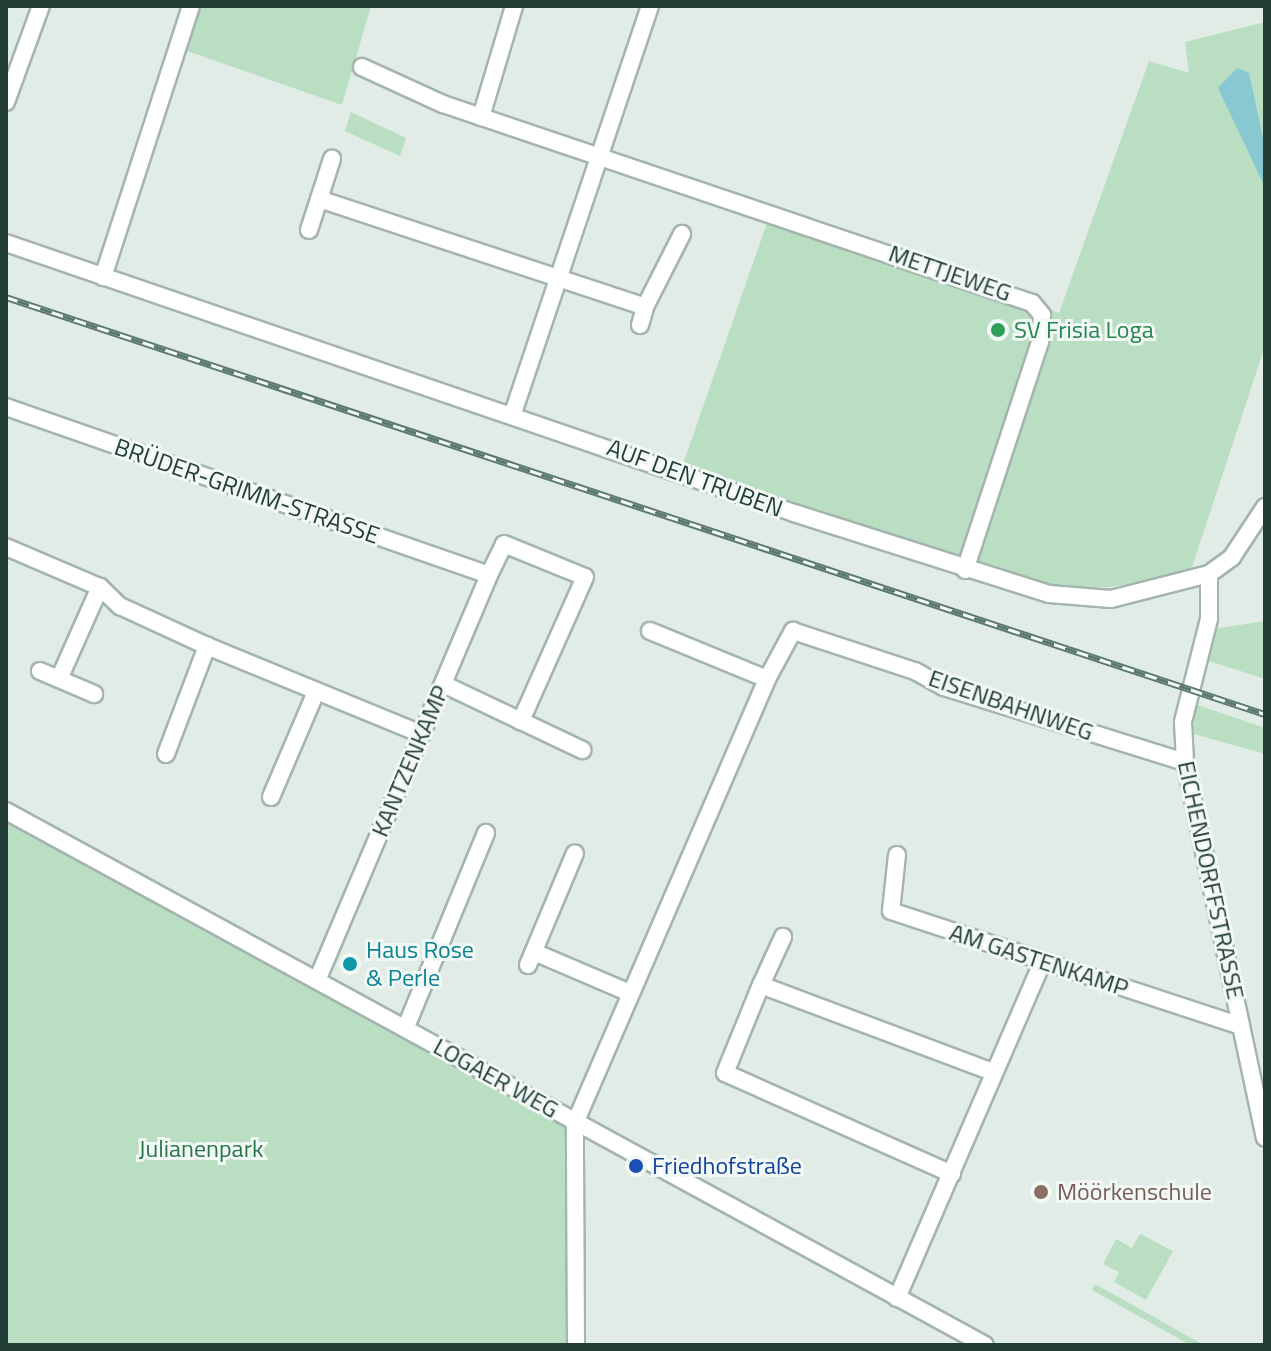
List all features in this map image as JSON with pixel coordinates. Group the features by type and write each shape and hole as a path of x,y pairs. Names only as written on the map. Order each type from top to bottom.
{"street":[{"path":"6,102 41,6"},
{"path":"103,277 191,6"},
{"path":"481,117 514,6"},
{"path":"513,413 555,280 650,6"},
{"name":"METTJEWEG","path":"362,67 481,117 600,154 1032,303 1042,315 1040,342 965,570"},
{"path":"309,230 332,159"},
{"path":"319,199 555,280 645,307"},
{"path":"640,325 645,307 682,234"},
{"name":"AUF DEN TRUBEN","path":"6,243 513,413 965,570 1049,594 1096,600 1151,592 1209,574 1232,557 1265,507"},
{"name":"BRÜDER-GRIMM-STRASSE","path":"6,407 489,575"},
{"name":"KANTZENKAMP","path":"318,978 504,544 585,577 521,721"},
{"path":"6,547 100,587 120,606 207,646 422,734"},
{"name":"EICHENDORFFSTRASSE","path":"1209,574 1209,619 1183,722 1185,762 1265,1138"},
{"path":"59,679 100,587"},
{"path":"576,1345 575,1123 767,679 650,631"},
{"name":"EISENBAHNWEG","path":"767,679 793,631 915,671 944,687 1185,762"},
{"path":"166,754 207,646"},
{"path":"40,671 94,694"},
{"path":"443,684 582,750"},
{"path":"271,797 316,692"},
{"name":"LOGAER WEG","path":"6,811 318,978 575,1123 985,1345"},
{"path":"406,1027 486,833"},
{"path":"575,853 531,959 630,993"},
{"name":"AM GASTENKAMP","path":"897,855 891,911 1241,1026"},
{"path":"783,937 725,1073 952,1174"},
{"path":"897,1298 1043,961"},
{"path":"761,985 993,1072"}],"green space":[{"path":"192,6 371,6 342,105 179,48"},
{"name":"SV Frisia Loga","path":"1265,22 1265,146 1249,73 1265,181 1265,346 1190,573 1110,587 1063,588 681,470 769,217 1059,313 1149,61 1189,73 1185,42"},
{"path":"351,112 406,138 400,156 345,131"},
{"path":"1265,621 1265,679 1206,660 1214,629"},
{"path":"1195,704 1265,728 1265,754 1194,734"},
{"name":"Julianenpark","path":"6,819 570,1130 571,1345 6,1345"},
{"path":"1140,1234 1173,1251 1146,1300 1114,1282 1119,1272 1103,1264 1116,1239 1132,1248"},
{"path":"1095,1284 1204,1345 1190,1345 1092,1290"}],"water":[{"path":"1237,68 1249,73 1265,146 1263,183 1218,88"}],"railway":[{"path":"6,297 1265,714"}],"place":[{"name":"SV Frisia Loga","path":"998,330"},
{"name":"Haus Rose & Perle","path":"350,964"},
{"name":"Friedhofstraße","path":"636,1166"},
{"name":"Möörkenschule","path":"1041,1192"}]}
